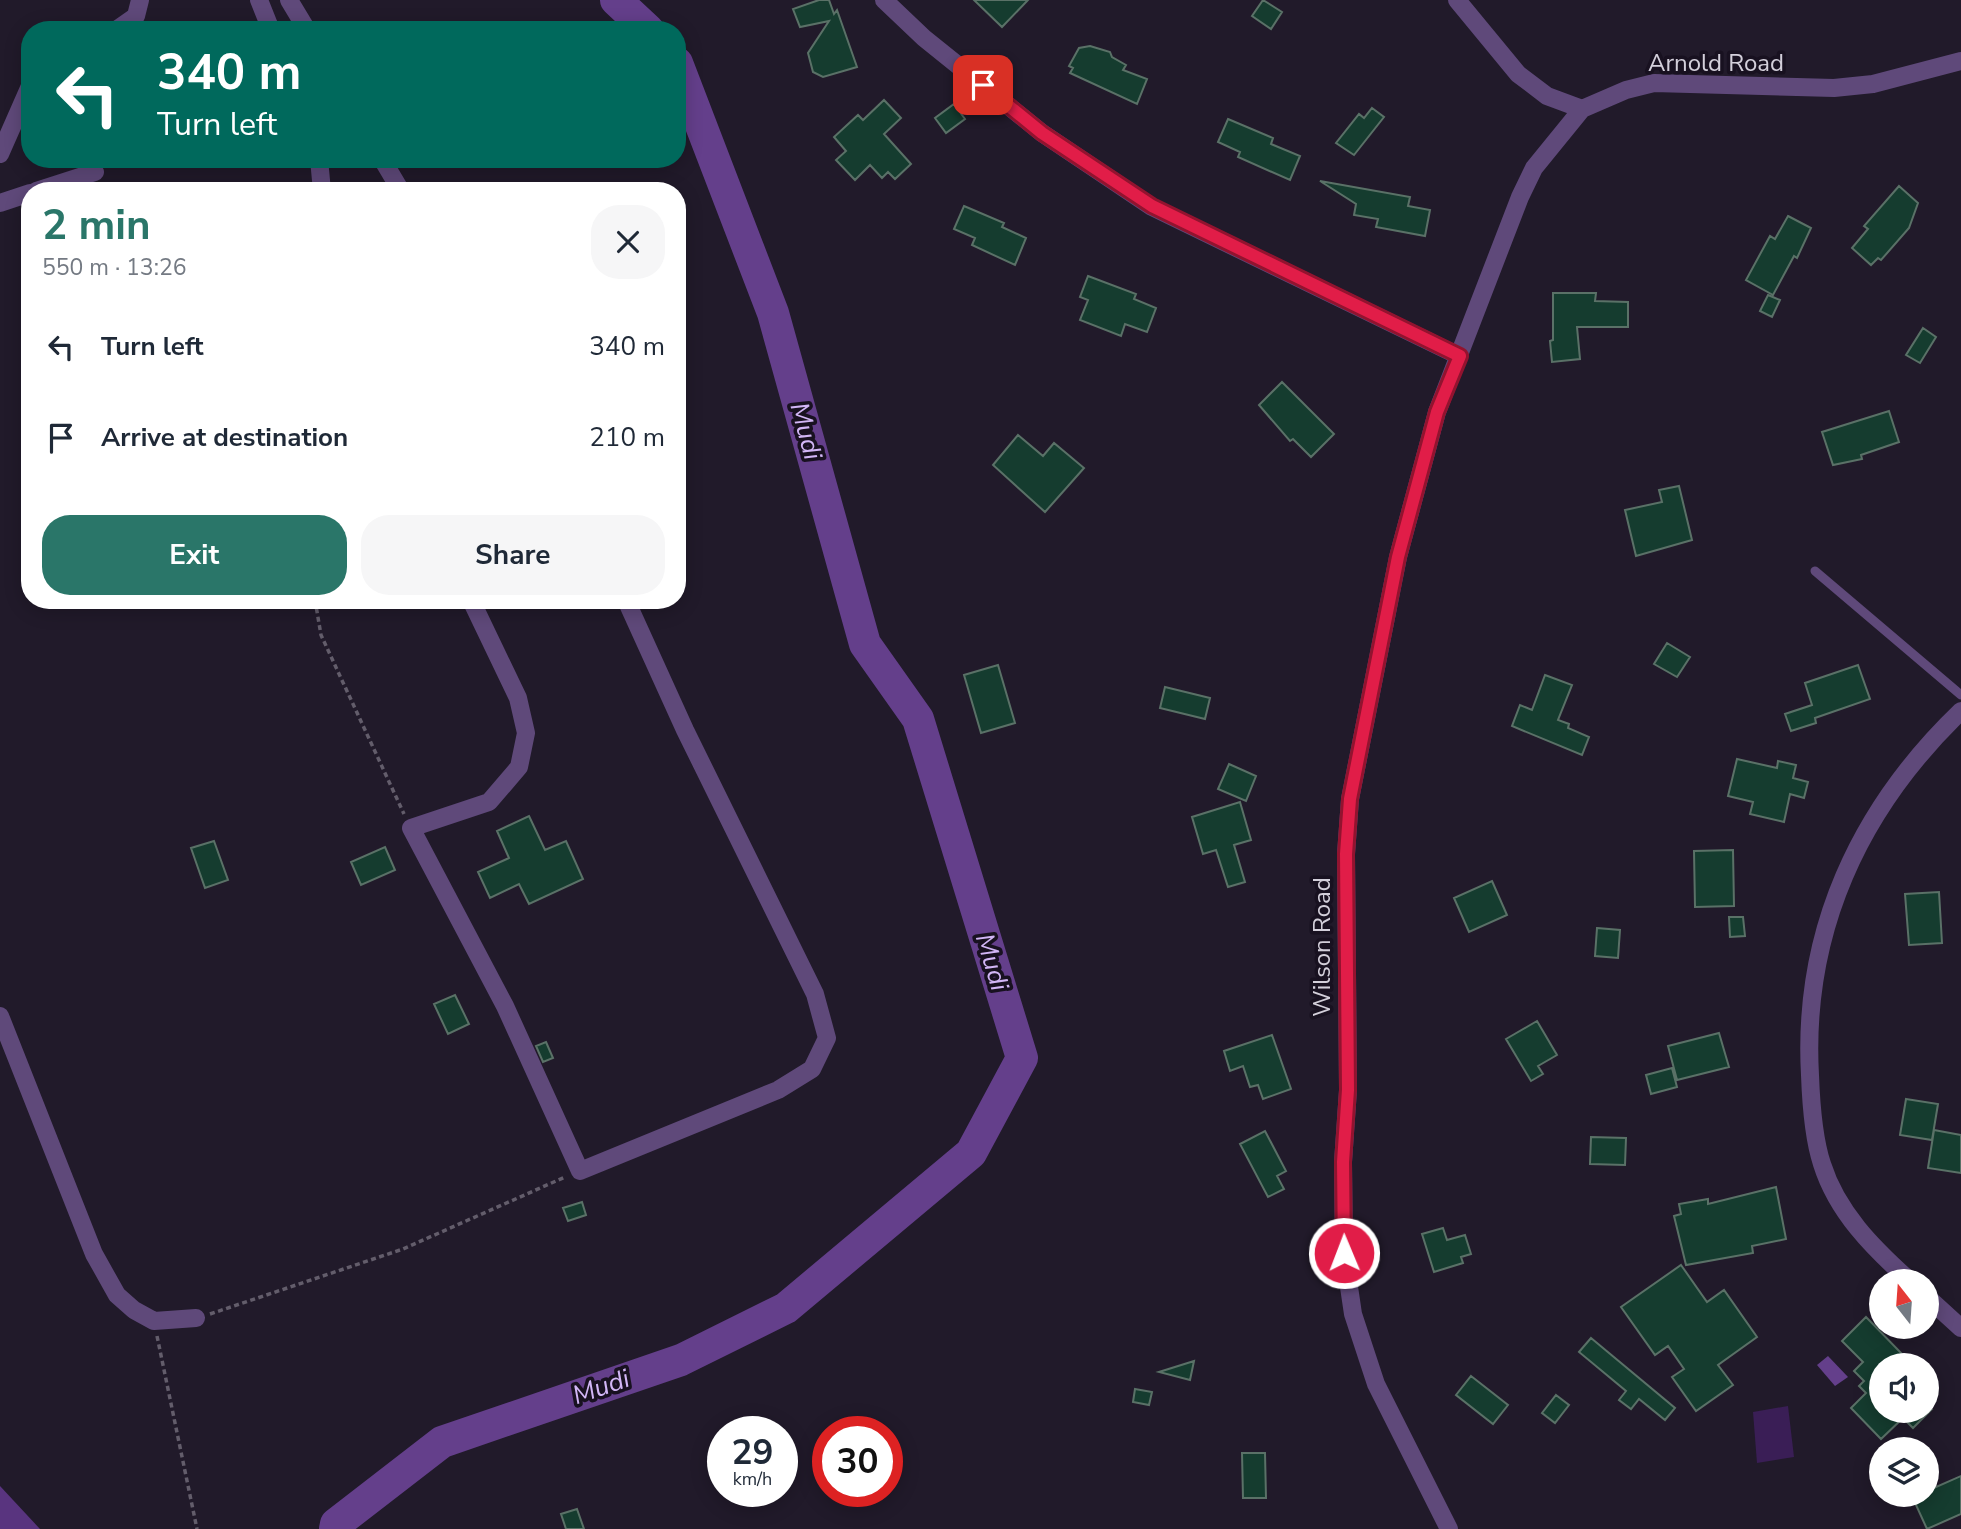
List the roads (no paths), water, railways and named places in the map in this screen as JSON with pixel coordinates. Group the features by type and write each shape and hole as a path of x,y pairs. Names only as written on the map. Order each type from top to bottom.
{"street":[{"path":"129,21 136,16 140,0"},
{"path":"259,0 267,21"},
{"path":"289,0 302,21"},
{"path":"884,0 924,38 1042,133 1152,206 1460,356"},
{"path":"1457,0 1518,74 1547,96 1582,109"},
{"name":"Arnold Road","path":"1460,356 1534,168 1582,109 1626,90 1654,83 1834,88 1872,84 1961,61"},
{"path":"0,154 21,106"},
{"path":"64,182 95,172"},
{"path":"0,203 21,196"},
{"name":"Wilson Road","path":"1449,1529 1376,1384 1353,1314 1344,1253 1343,1162 1348,1090 1346,854 1350,799 1398,557 1437,412 1460,356"},
{"path":"475,609 518,698 526,733 519,767 489,802 411,828 505,1006 580,1171 778,1090 812,1069 827,1038 815,994 685,730 630,609"},
{"path":"1897,1269 1870,1244 1840,1202 1821,1163 1811,1096 1807,1025 1817,953 1852,855 1922,749 1961,710"},
{"path":"0,1016 94,1254 117,1295 134,1310 154,1321 196,1318"},
{"path":"1939,1308 1961,1328"}],"lane":[{"path":"1815,571 1961,695"}],"waterway":[{"name":"Mudi","path":"616,0 638,21"},
{"name":"Mudi","path":"335,1529 336,1524 442,1442 681,1360 786,1308 971,1153 1022,1058 918,719 865,644 773,313 686,86"}]}
